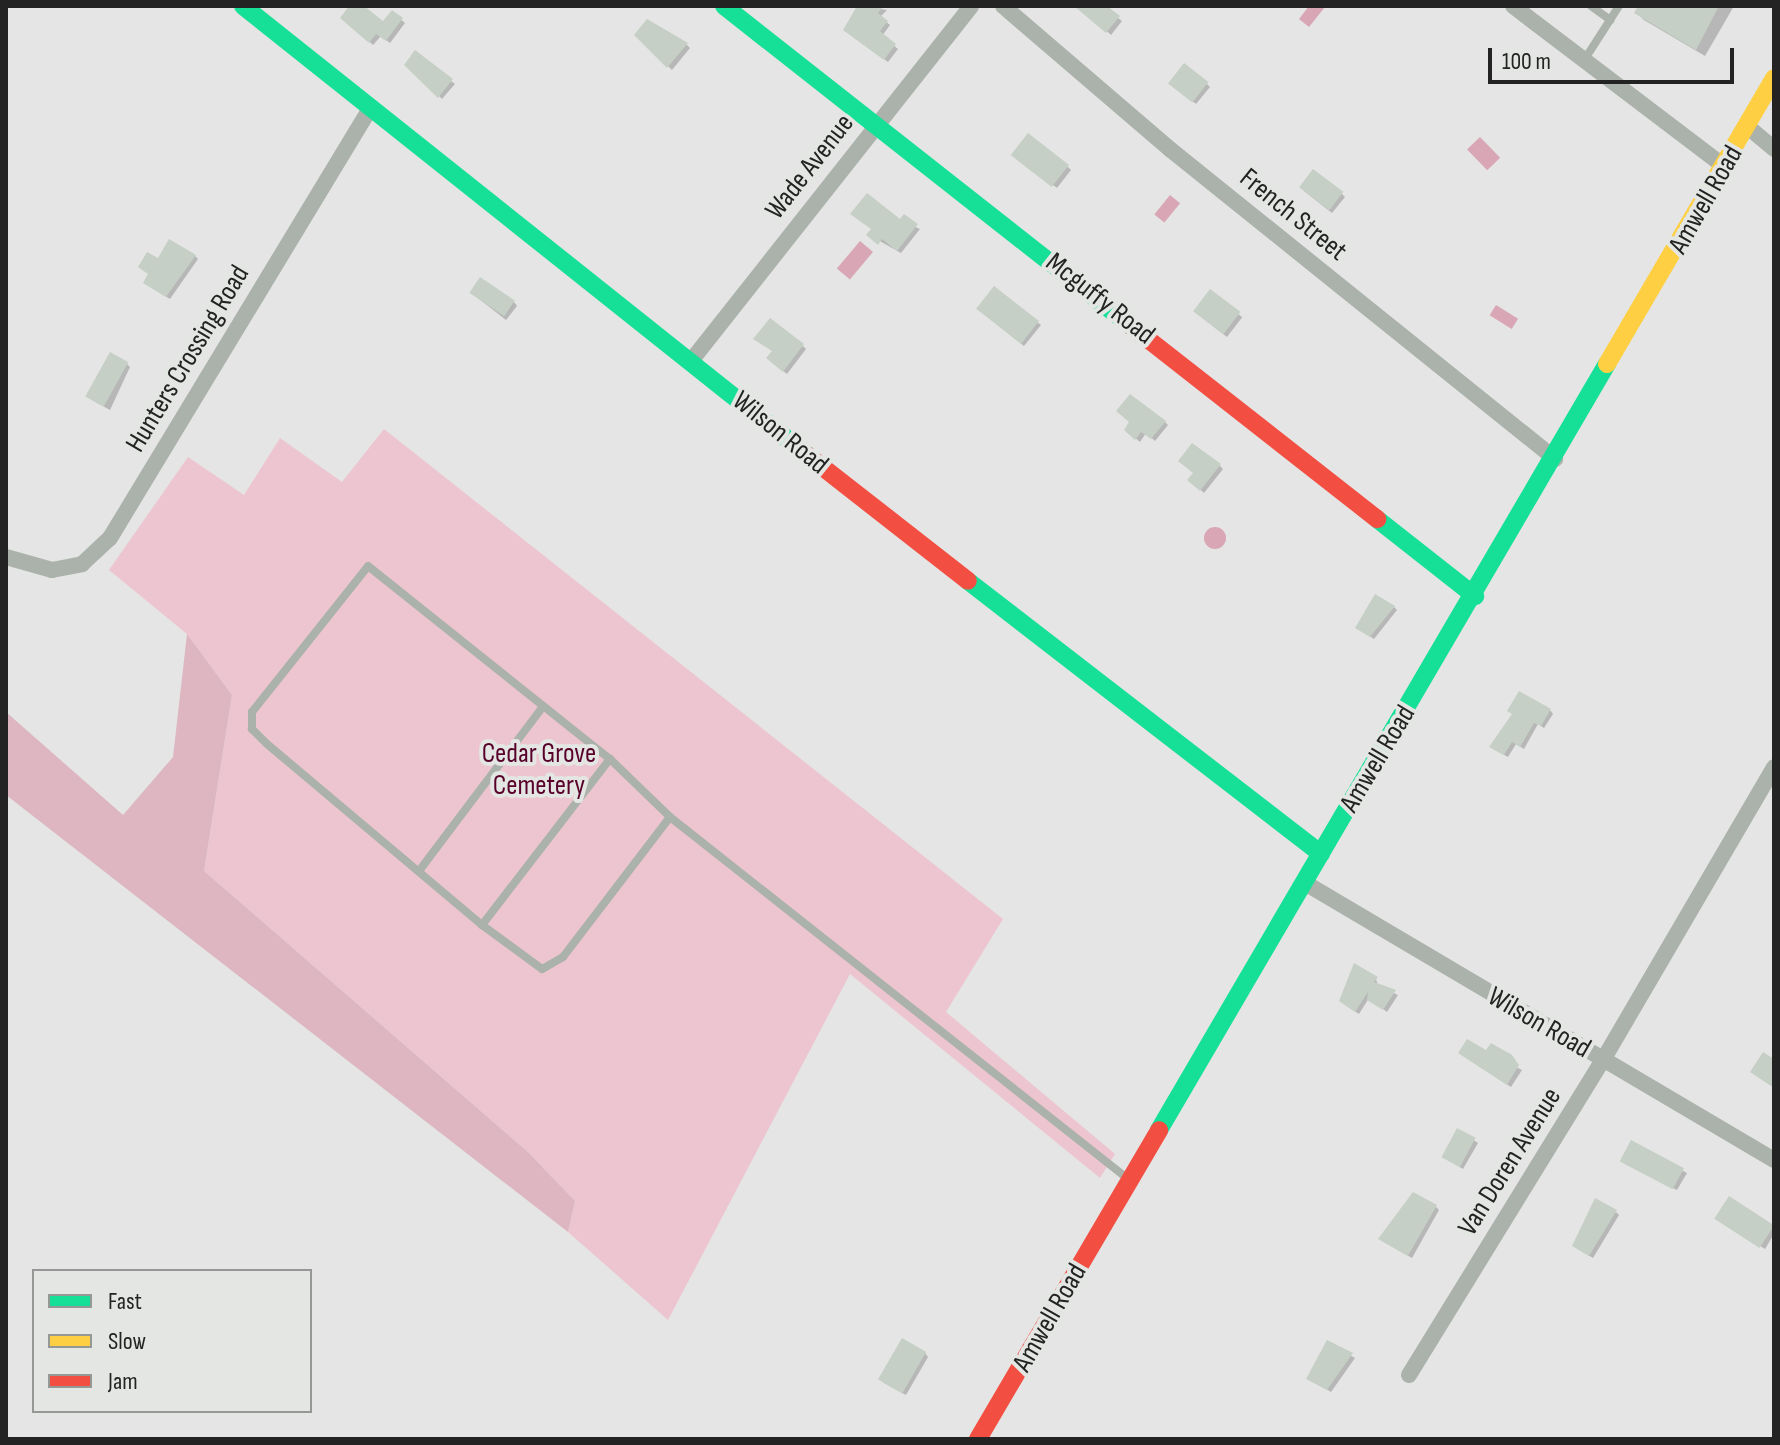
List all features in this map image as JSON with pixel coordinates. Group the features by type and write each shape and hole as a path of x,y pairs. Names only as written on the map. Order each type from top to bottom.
{"street":[{"name":"Wilson Road","path":"243,6 1321,854"},
{"name":"Mcguffy Road","path":"724,6 877,123 1475,596"},
{"name":"Wade Avenue","path":"691,361 971,6"},
{"name":"French Street","path":"1003,6 1171,150 1555,459"},
{"path":"1513,6 1725,167"},
{"name":"Amwell Road","path":"978,1439 1475,596 1774,78"},
{"name":"Hunters Crossing Road","path":"6,557 52,570 82,564 110,538 371,107"},
{"path":"1748,127 1774,149"},
{"name":"Van Doren Avenue","path":"1409,1375 1603,1060 1774,767"},
{"name":"Wilson Road","path":"1305,883 1774,1160"}],"lane":[{"path":"1591,6 1610,20"},
{"path":"1583,62 1619,6"},
{"path":"670,817 563,957 542,969 482,925 266,743 252,729 252,712 368,566 542,708 610,759 670,817 1130,1181"},
{"path":"419,871 542,708"},
{"path":"482,925 610,759"}],"green space":[{"name":"Cedar Grove Cemetery","path":"384,429 1003,919 946,1012 1115,1154 1100,1178 850,974 668,1320 568,1232 575,1201 528,1152 204,871 232,695 187,634 109,570 188,457 244,495 280,438 342,482"}],"shaded area":[{"path":"1309,6 1325,7 1309,27 1299,19"},
{"path":"1480,137 1500,158 1487,170 1467,150"},
{"path":"1170,195 1180,203 1164,223 1154,214"},
{"path":"860,241 873,252 850,280 837,269"},
{"path":"1496,305 1518,319 1512,329 1490,315"},
{"path":"1211,527 1219,527 1226,538 1219,549 1211,549 1204,542 1204,534"},
{"path":"187,634 232,695 204,871 528,1152 575,1201 568,1232 6,795 6,712 123,815 173,757"}],"building":[{"path":"349,6 364,6 383,21 392,10 403,18 386,41 376,34 369,43 340,18"},
{"path":"857,6 884,6 878,13 888,21 880,31 896,44 884,60 843,30"},
{"path":"1074,6 1107,6 1120,16 1106,33"},
{"path":"1638,6 1719,6 1696,50 1634,13"},
{"path":"647,19 688,43 667,68 634,35"},
{"path":"415,50 453,79 438,98 404,65"},
{"path":"1184,63 1208,82 1192,103 1168,83"},
{"path":"1028,133 1069,165 1052,187 1011,155"},
{"path":"1313,169 1343,192 1330,210 1299,187"},
{"path":"867,193 900,219 904,214 918,224 897,251 882,239 878,245 866,235 871,229 850,214"},
{"path":"169,239 196,255 166,297 143,283 148,274 138,267 147,252 158,258"},
{"path":"480,277 515,300 504,316 469,293"},
{"path":"994,286 1039,321 1021,344 976,309"},
{"path":"1210,289 1240,312 1223,334 1193,311"},
{"path":"770,318 804,344 783,372 766,358 772,351 753,339"},
{"path":"110,352 128,362 104,407 85,397"},
{"path":"1130,394 1166,421 1151,439 1141,432 1135,440 1124,430 1129,422 1116,411"},
{"path":"1192,443 1221,464 1200,491 1187,480 1193,473 1178,461"},
{"path":"1375,594 1395,606 1370,637 1355,628"},
{"path":"1519,691 1551,709 1541,726 1534,723 1520,747 1512,742 1504,755 1489,747 1512,714 1507,711"},
{"path":"1354,963 1378,977 1374,982 1396,990 1383,1010 1367,1000 1368,992 1355,1012 1339,1001"},
{"path":"1467,1039 1486,1050 1491,1043 1512,1055 1519,1065 1507,1085 1458,1053"},
{"path":"1763,1052 1774,1059 1774,1088 1750,1072"},
{"path":"1457,1128 1476,1138 1460,1167 1442,1157"},
{"path":"1631,1140 1684,1168 1673,1189 1620,1161"},
{"path":"1413,1192 1437,1205 1408,1256 1378,1239"},
{"path":"1729,1196 1774,1225 1760,1248 1714,1219"},
{"path":"1595,1198 1617,1210 1589,1256 1572,1246"},
{"path":"902,1338 926,1352 902,1394 878,1380"},
{"path":"1327,1340 1353,1353 1327,1390 1306,1379"}],"traffic: fast":[{"path":"243,6 807,455"},
{"path":"724,6 1131,326"},
{"path":"1159,1130 1607,364"},
{"path":"1377,519 1475,596"},
{"path":"968,581 1321,854"}],"traffic: slow":[{"path":"1607,364 1774,78"}],"traffic: jam":[{"path":"1131,326 1377,519"},
{"path":"807,455 968,581"},
{"path":"978,1439 1159,1130"}]}
